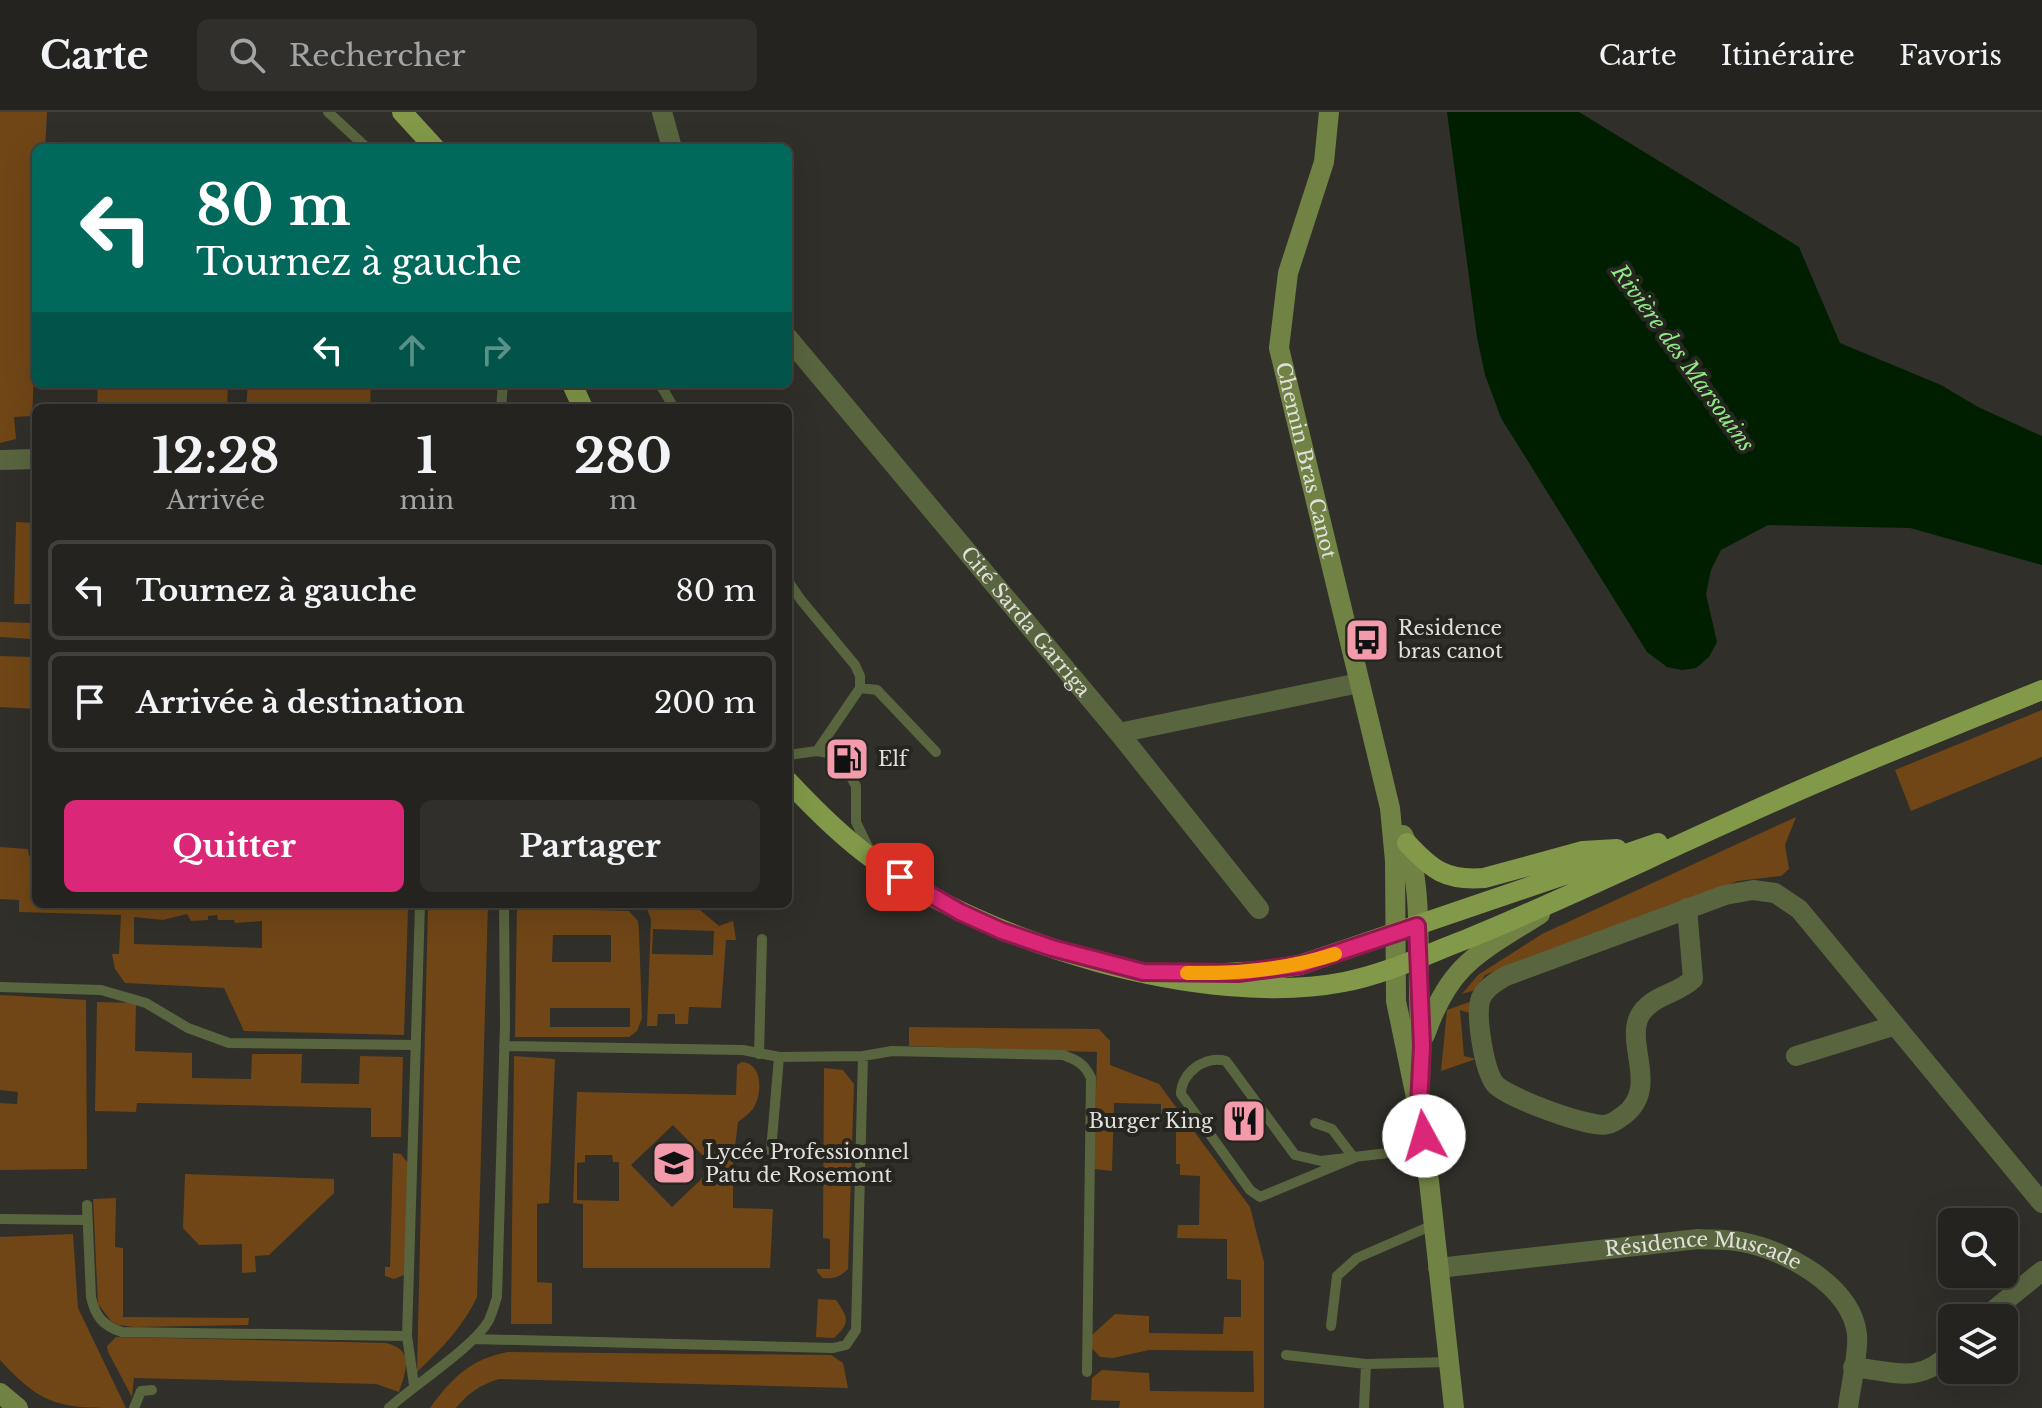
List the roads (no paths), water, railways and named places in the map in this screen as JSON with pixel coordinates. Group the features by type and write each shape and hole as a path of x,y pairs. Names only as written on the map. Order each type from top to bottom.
{"main road":[{"path":"402,112 431,144"},
{"path":"792,785 832,827 875,861 960,912 1002,931 1143,972 1220,985 1275,988 1343,982 1419,958 1560,901 1728,822 2042,690"},
{"path":"1143,972 1262,971 1300,965 1645,847 1728,822"},
{"path":"1407,843 1437,871 1467,879 1484,878 1583,851 1645,847"}],"street":[{"path":"662,112 671,144"},
{"name":"Chemin Bras Canot","path":"1329,112 1324,162 1288,273 1279,348 1390,808 1395,861 1396,1001 1419,1105"},
{"name":"Cité Sarda Garriga","path":"792,343 1119,733 1259,909"},
{"path":"0,460 32,459"},
{"path":"1119,733 1359,683"},
{"name":"Chemin Bras Canot","path":"1390,808 1407,843 1415,888 1422,1046"},
{"path":"1687,908 1693,979 1646,1006 1637,1021 1639,1095 1628,1111 1601,1126 1560,1114 1501,1090 1488,1073 1486,1062 1480,1002 1489,987 1506,976 1687,908 1739,892 1775,893 1799,909 2042,1203"},
{"path":"1454,1408 1426,1170 1430,1149 1424,1136 1419,1105 1422,1046 1442,993 1459,970 1484,949 1560,901"},
{"path":"1796,1056 1893,1026"},
{"name":"Résidence Muscade","path":"1438,1268 1698,1239 1742,1242 1780,1255 1825,1279 1846,1304 1857,1334 1848,1408"},
{"path":"2001,1304 2042,1271"},
{"path":"1853,1367 1916,1374 1930,1371 1938,1364"},
{"path":"0,1393 18,1408"}],"lane":[{"path":"328,112 363,144"},
{"path":"792,587 855,665 860,676 860,688 823,752 792,755"},
{"path":"860,688 877,690 936,752"},
{"path":"848,772 856,786 856,822 875,861"},
{"path":"414,1385 407,1336 420,908"},
{"path":"389,1408 474,1339 488,1321 497,1297 504,1046 504,908"},
{"path":"759,1054 762,939"},
{"path":"0,987 101,990 146,1003 188,1028 229,1043 416,1045"},
{"path":"504,1046 743,1050 779,1057 863,1056 892,1051 1063,1055 1077,1060 1087,1068 1091,1078 1087,1372"},
{"path":"474,1339 833,1348 846,1345 856,1330 863,1056"},
{"path":"771,1151 779,1057"},
{"path":"1354,1158 1260,1197 1250,1190 1181,1094 1181,1083 1189,1071 1219,1059 1226,1061 1295,1155 1321,1161 1396,1152 1424,1136"},
{"path":"1315,1123 1332,1129 1354,1158"},
{"path":"1396,1152 1426,1170"},
{"path":"87,1205 91,1297 94,1310 110,1328 122,1332 407,1336"},
{"path":"0,1219 87,1220"},
{"path":"1331,1326 1337,1276 1357,1258 1433,1225"},
{"path":"1286,1355 1366,1364 1449,1362"},
{"path":"1364,1408 1366,1364"},
{"path":"134,1408 141,1391 152,1390"}],"water":[{"name":"Rivière des Marsouins","path":"1447,112 1579,112 1799,247 1840,343 1941,385 1978,407 2042,436 2042,565 1910,528 1768,525 1721,550 1711,570 1706,594 1717,642 1709,657 1696,668 1682,670 1667,667 1647,652 1501,418 1485,375 1477,337"}],"place":[{"name":"Residence bras canot","path":"1367,640"},
{"name":"Elf","path":"847,759"},
{"name":"Burger King","path":"1244,1121"},
{"name":"Lycée Professionnel Patu de Rosemont","path":"674,1163"}]}
